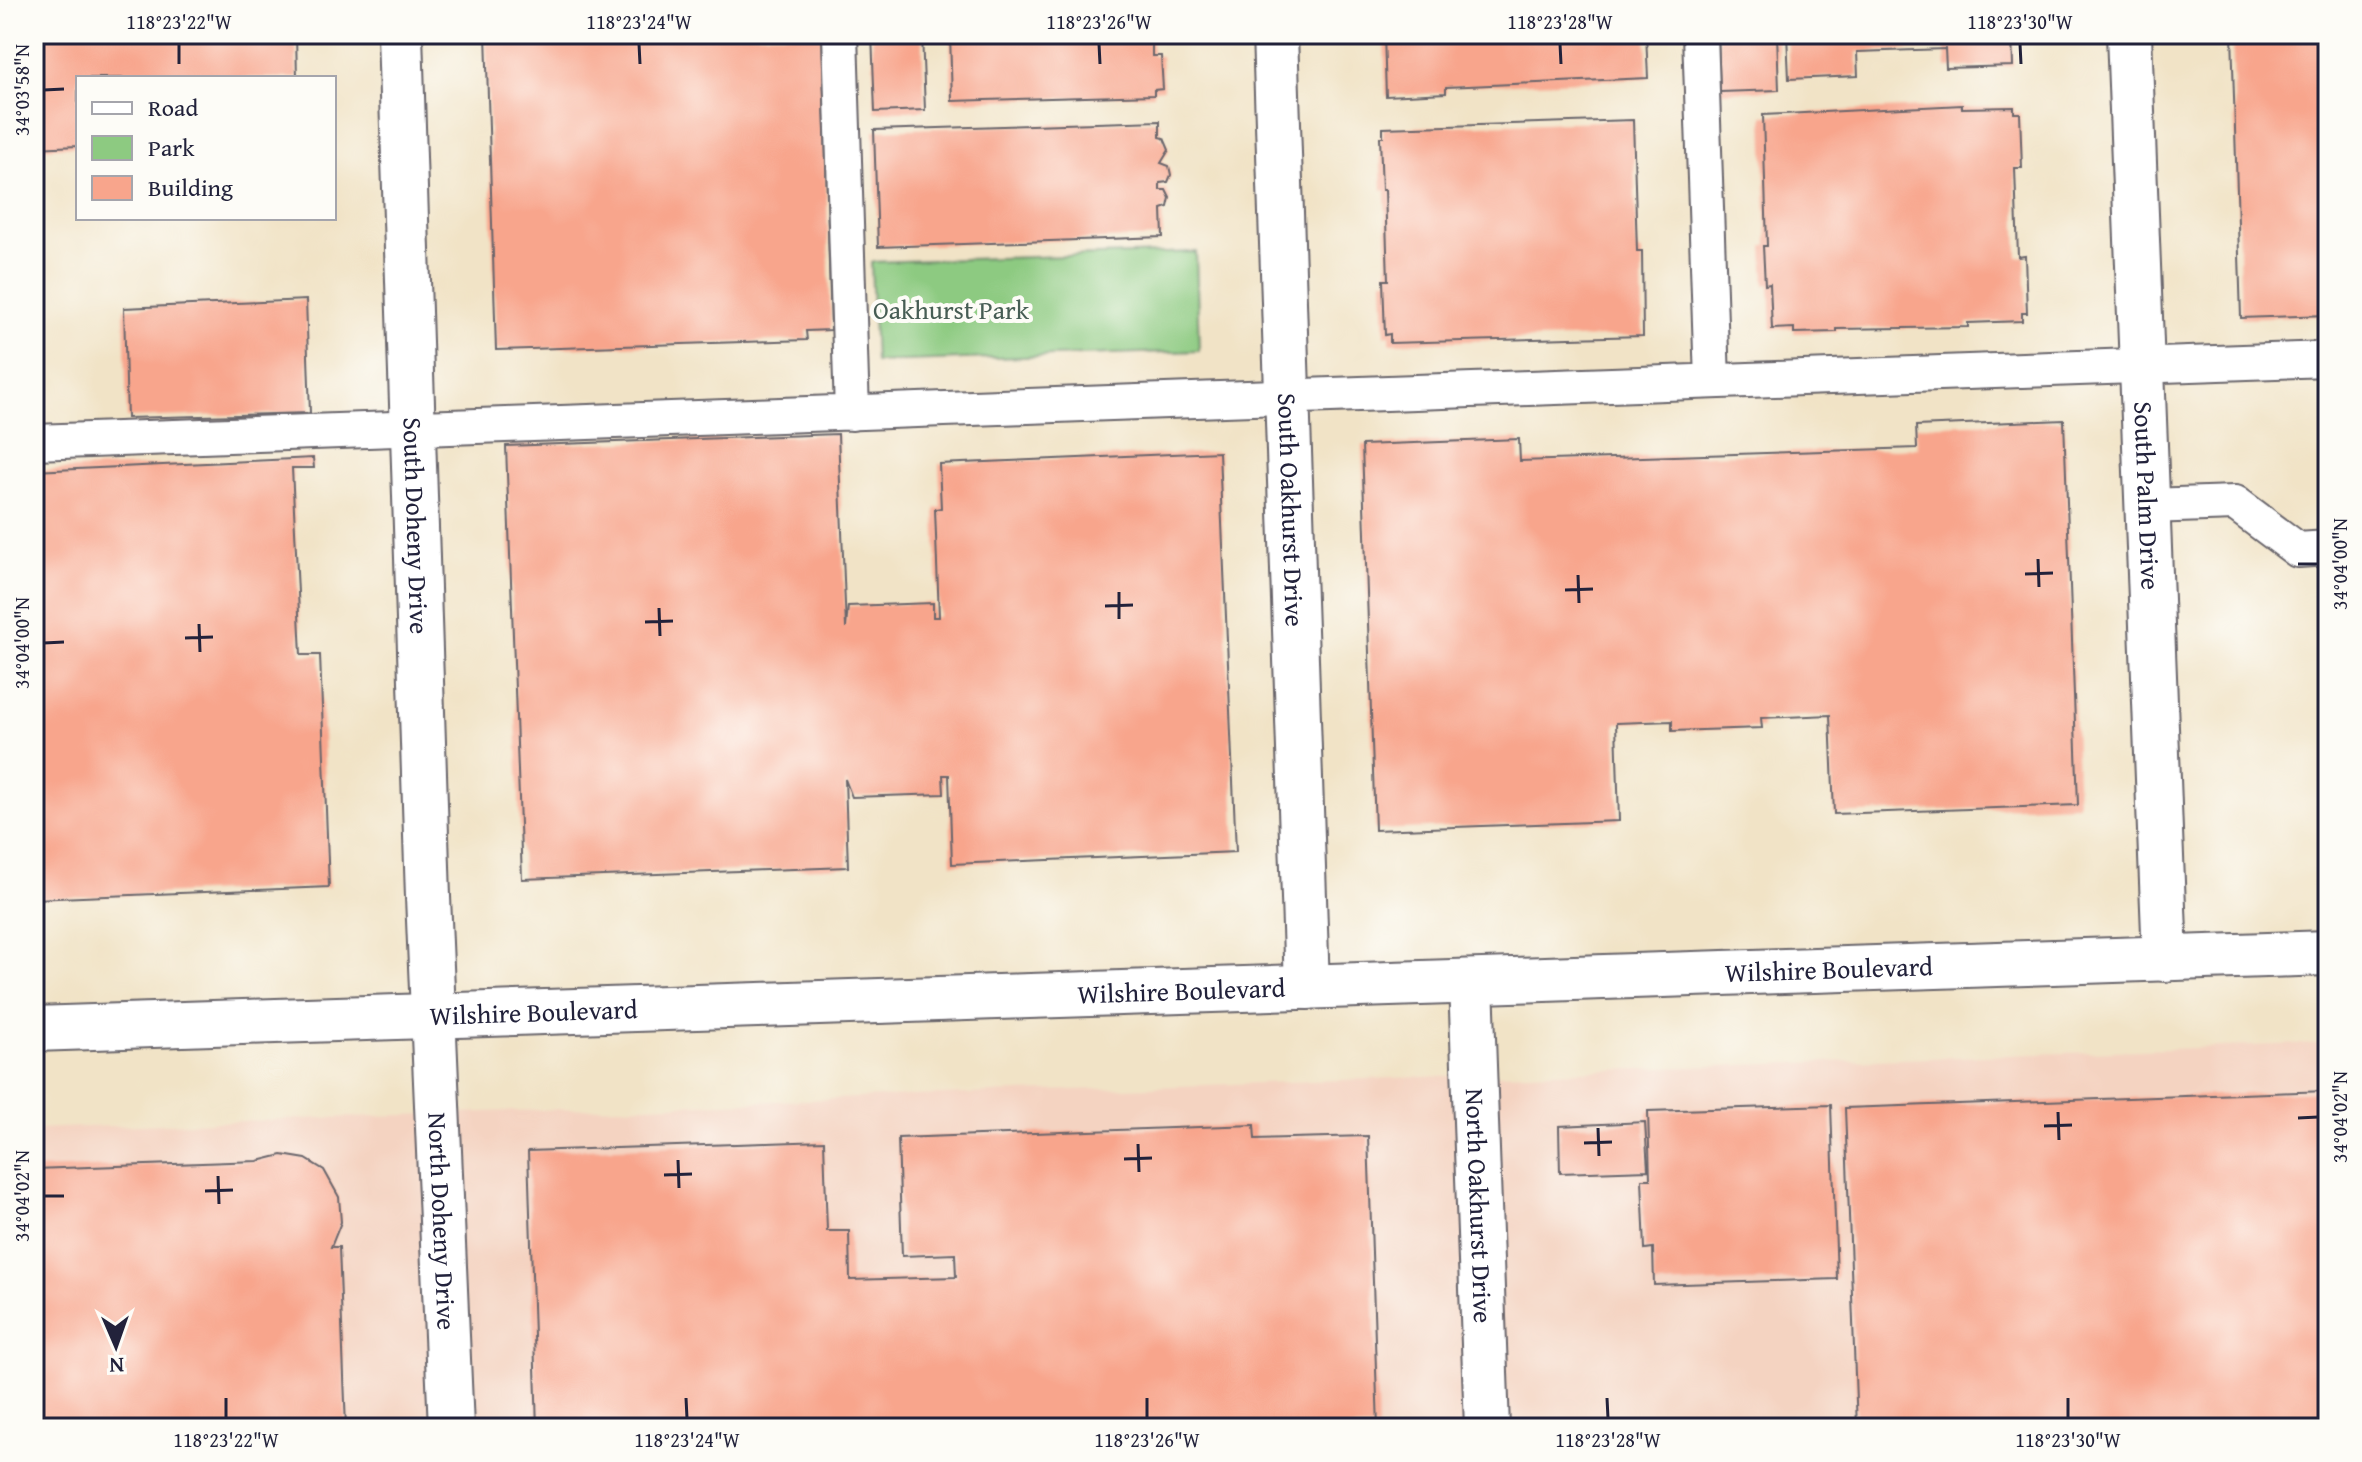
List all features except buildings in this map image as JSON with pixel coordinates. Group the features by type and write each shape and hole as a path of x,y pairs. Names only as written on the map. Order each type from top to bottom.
{"street":[{"name":"South Doheny Drive","path":"400,34 434,1016"},
{"name":"South Oakhurst Drive","path":"1275,34 1307,987"},
{"name":"South Palm Drive","path":"2129,34 2165,959"},
{"name":"Wilshire Boulevard","path":"34,1029 2328,953"},
{"name":"North Oakhurst Drive","path":"1471,982 1487,1428"},
{"name":"North Doheny Drive","path":"434,1016 451,1428"}],"lane":[{"path":"840,34 852,413"},
{"path":"1700,34 1712,381"},
{"path":"34,442 2328,359"},
{"path":"2148,506 2235,503 2298,550 2328,548"}],"shaded area":[{"path":"2328,1043 2328,1428 34,1428 34,1129"}],"green space":[{"name":"Oakhurst Park","path":"1196,252 1199,351 875,362 871,262"}]}
